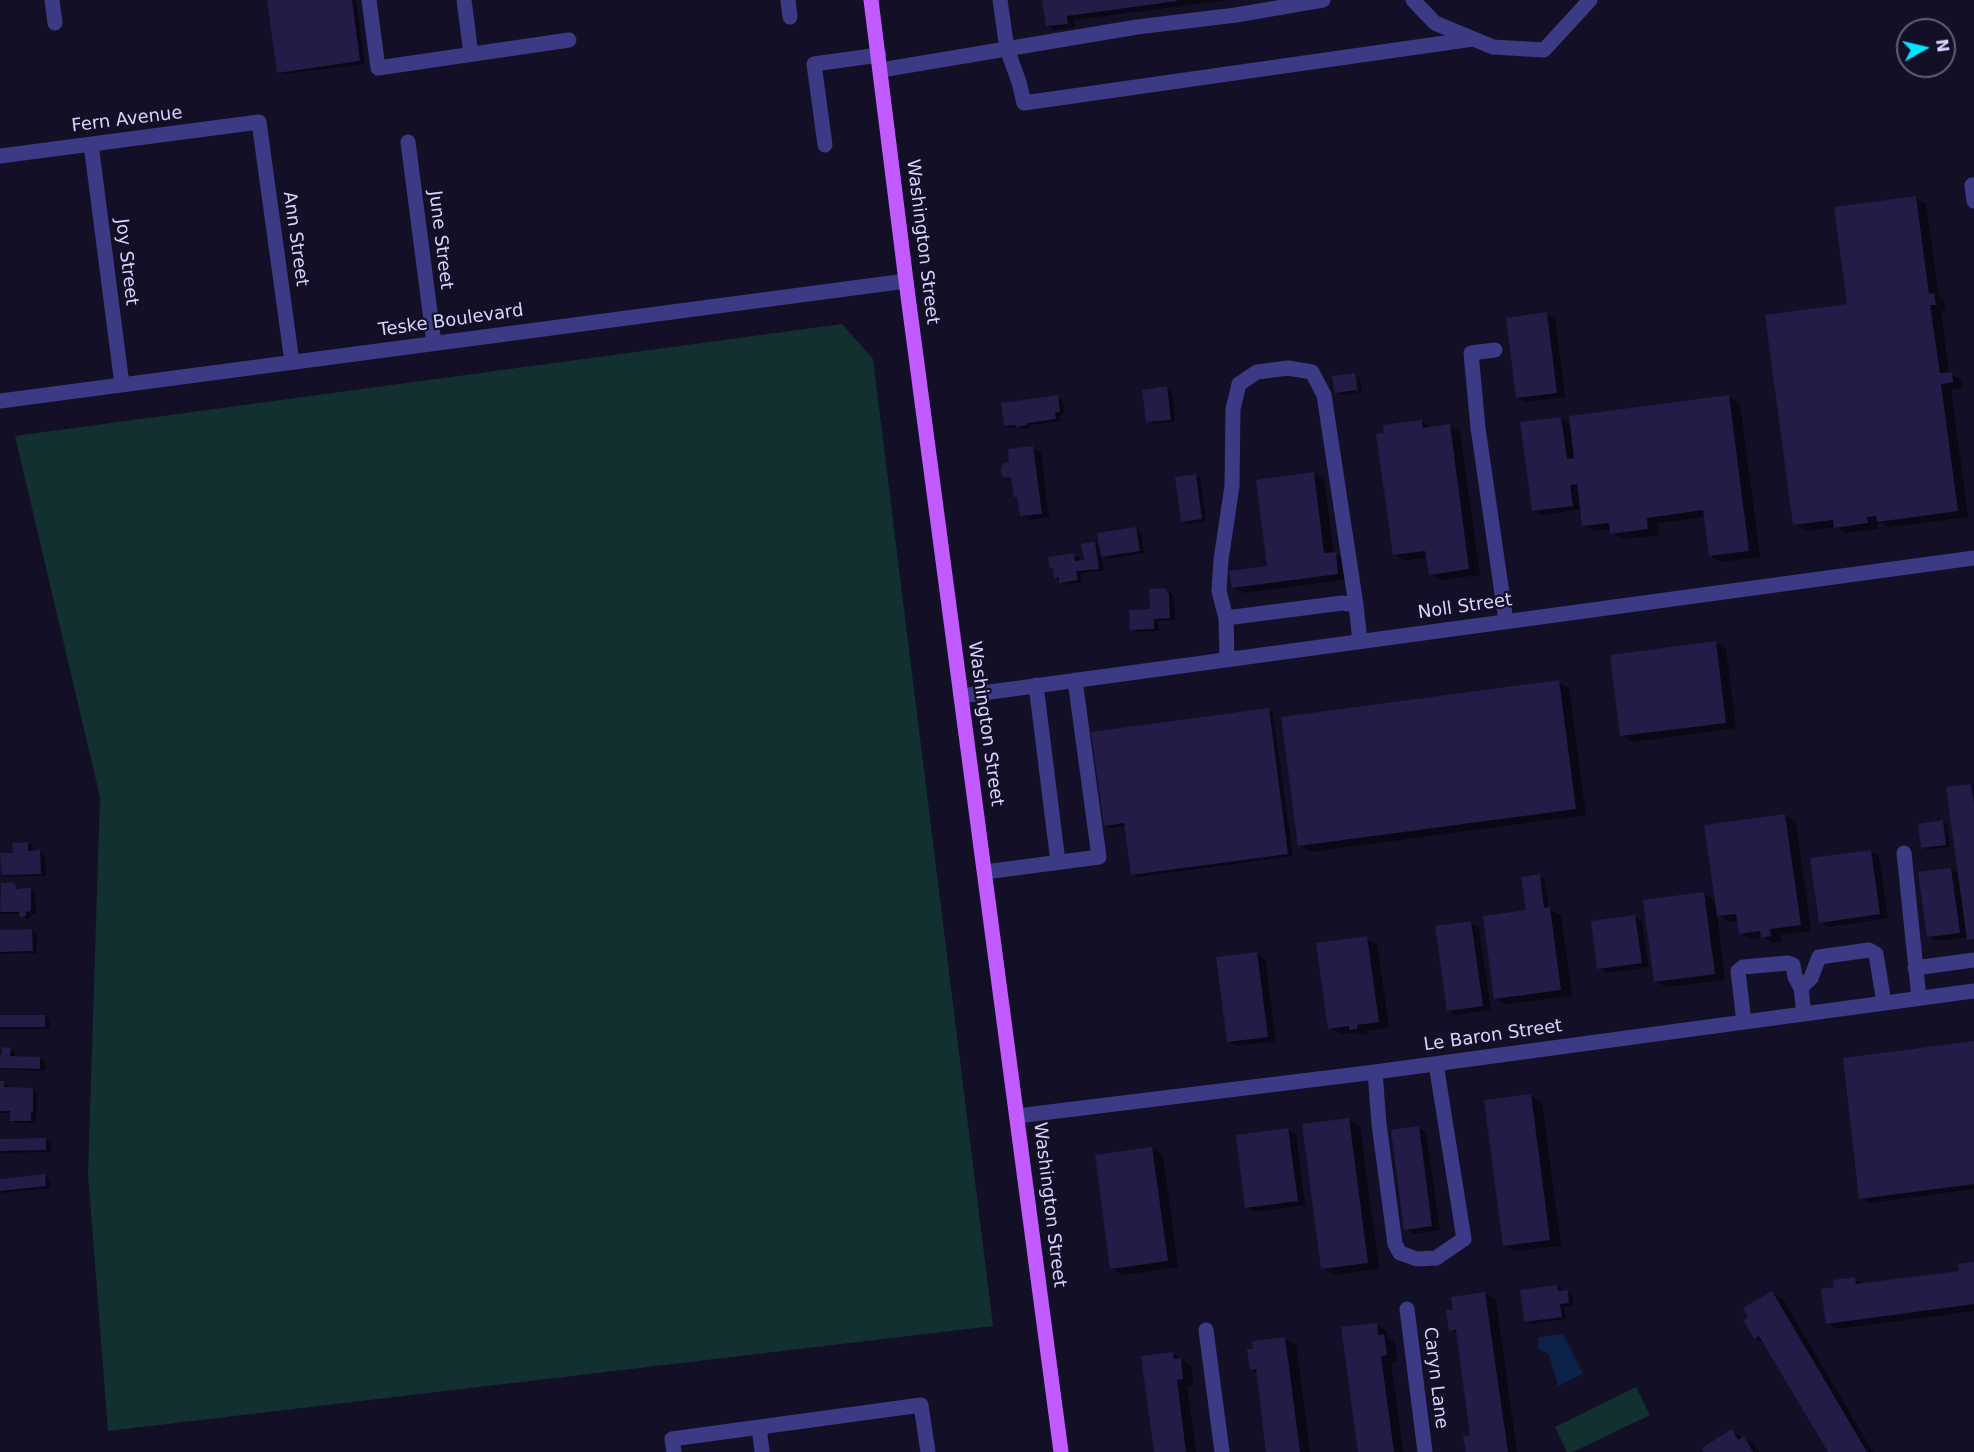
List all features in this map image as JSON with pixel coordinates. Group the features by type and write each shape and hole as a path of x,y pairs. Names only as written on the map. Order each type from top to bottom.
{"main road":[{"name":"Washington Street","path":"871,0 1061,1452"}],"street":[{"path":"52,0 55,23"},
{"path":"369,0 378,68 569,40"},
{"path":"464,0 471,54"},
{"path":"788,0 790,17"},
{"path":"1000,0 1007,49 1024,103 1473,39"},
{"path":"825,145 814,64 880,62 1007,49 1137,27 1236,15 1323,0"},
{"path":"1413,0 1435,23 1493,47 1544,50 1590,0"},
{"name":"Fern Avenue","path":"0,156 259,122"},
{"name":"Ann Street","path":"259,122 292,362"},
{"name":"June Street","path":"408,142 434,343"},
{"name":"Joy Street","path":"92,144 122,385"},
{"path":"1972,185 1974,201"},
{"name":"Teske Boulevard","path":"0,400 906,281"},
{"path":"1495,350 1471,353 1478,428 1506,621"},
{"path":"1227,659 1226,618 1219,591 1221,560 1232,486 1233,409 1239,384 1257,372 1288,368 1312,372 1324,395 1360,641"},
{"name":"Noll Street","path":"961,696 1974,558"},
{"path":"1226,618 1342,603 1356,605"},
{"path":"985,872 1099,856 1075,680"},
{"path":"1036,685 1058,862"},
{"path":"1904,853 1918,998"},
{"path":"1801,988 1812,978 1819,957 1869,950 1876,954 1884,1003"},
{"path":"1916,968 1974,960"},
{"path":"1744,1022 1738,971 1743,967 1788,963 1793,965 1795,977 1801,988 1804,1014"},
{"name":"Le Baron Street","path":"1017,1116 1375,1072 1974,991"},
{"path":"1375,1072 1379,1124 1395,1244 1400,1253 1417,1259 1436,1258 1464,1239 1436,1064"},
{"name":"Caryn Lane","path":"1407,1309 1425,1452"},
{"path":"1206,1330 1222,1452"},
{"path":"674,1452 672,1439 921,1405 928,1452"},
{"path":"759,1427 762,1452"}],"green space":[{"path":"842,324 873,359 993,1326 108,1431 88,1174 100,797 15,436"},
{"path":"1636,1387 1650,1415 1573,1452 1567,1452 1555,1427"}],"water":[{"path":"1563,1334 1583,1374 1558,1386 1549,1354 1538,1349 1539,1337"}],"building":[{"path":"267,0 352,0 360,61 277,73"},
{"path":"1042,0 1177,1 1067,16 1068,24 1046,26"},
{"path":"1916,196 1929,294 1934,293 1936,305 1930,305 1940,373 1952,372 1953,382 1941,384 1958,511 1877,522 1876,516 1867,517 1868,523 1834,528 1833,520 1793,525 1765,315 1847,304 1834,207"},
{"path":"1547,312 1557,393 1516,398 1506,318"},
{"path":"1355,373 1357,390 1335,393 1332,376"},
{"path":"1167,386 1171,420 1146,422 1142,390"},
{"path":"1058,395 1060,412 1055,412 1056,419 1016,427 1016,425 1004,426 1001,403"},
{"path":"1729,395 1749,551 1709,556 1703,510 1647,518 1648,529 1610,534 1609,523 1582,526 1577,484 1570,485 1573,506 1532,511 1520,422 1561,417 1567,459 1574,458 1569,416"},
{"path":"1422,420 1423,428 1450,424 1469,569 1429,575 1425,551 1393,555 1376,434 1384,433 1383,425"},
{"path":"1033,446 1042,514 1020,516 1011,478 1003,477 1001,467 1004,463 1009,462 1008,449"},
{"path":"1314,472 1324,553 1336,552 1338,574 1232,588 1229,571 1267,566 1256,480"},
{"path":"1196,474 1202,519 1181,522 1175,477"},
{"path":"1136,527 1140,551 1101,557 1097,533"},
{"path":"1095,542 1099,569 1076,571 1078,580 1059,583 1059,577 1054,578 1048,557 1074,553 1075,561 1084,560 1081,544"},
{"path":"1165,588 1169,594 1170,618 1154,619 1154,629 1130,630 1129,610 1150,609 1149,589"},
{"path":"1716,641 1726,723 1620,736 1610,655"},
{"path":"1559,680 1576,809 1298,846 1281,717"},
{"path":"1269,708 1288,854 1131,875 1124,823 1104,826 1091,732"},
{"path":"1971,784 1974,804 1974,939 1967,940 1946,787"},
{"path":"1785,814 1801,925 1770,929 1771,936 1761,938 1760,931 1739,934 1736,914 1717,916 1704,825"},
{"path":"1943,820 1946,845 1921,848 1918,824"},
{"path":"28,842 28,851 40,850 41,874 2,875 0,853 13,853 12,843"},
{"path":"1871,850 1880,914 1819,923 1810,858"},
{"path":"1951,868 1960,933 1927,937 1918,872"},
{"path":"1540,874 1544,908 1550,907 1561,990 1494,999 1483,916 1526,910 1521,877"},
{"path":"13,882 13,885 16,884 16,889 31,888 31,911 26,912 26,916 20,917 19,912 0,912 1,883"},
{"path":"1704,892 1715,974 1654,982 1643,900"},
{"path":"1635,915 1642,963 1597,969 1591,921"},
{"path":"1471,921 1483,1006 1447,1011 1435,926"},
{"path":"32,929 33,951 0,952 0,930"},
{"path":"1367,936 1379,1022 1357,1025 1357,1029 1349,1030 1349,1026 1328,1029 1316,943"},
{"path":"1257,952 1268,1037 1227,1042 1216,957"},
{"path":"0,1015 45,1015 45,1027 0,1027"},
{"path":"1974,1041 1974,1184 1859,1199 1843,1058"},
{"path":"2,1047 11,1048 10,1056 40,1057 40,1069 0,1068"},
{"path":"0,1081 4,1081 4,1087 33,1088 31,1121 10,1121 10,1111 0,1111"},
{"path":"1531,1094 1550,1240 1503,1246 1484,1100"},
{"path":"1349,1118 1368,1263 1321,1269 1302,1124"},
{"path":"1419,1126 1432,1226 1404,1230 1391,1130"},
{"path":"1288,1128 1298,1201 1245,1208 1236,1135"},
{"path":"46,1138 46,1150 0,1151 0,1139"},
{"path":"1152,1147 1168,1261 1110,1269 1095,1155"},
{"path":"45,1174 46,1186 0,1191 0,1179"},
{"path":"1974,1262 1974,1304 1826,1324 1821,1289 1834,1287 1833,1280 1855,1277 1856,1284 1959,1271 1958,1264"},
{"path":"1557,1285 1558,1291 1568,1290 1569,1303 1560,1304 1562,1317 1524,1322 1520,1290"},
{"path":"1772,1291 1867,1452 1828,1452 1759,1336 1754,1339 1743,1320 1748,1317 1743,1308"},
{"path":"1485,1292 1508,1452 1466,1452 1463,1436 1470,1435 1456,1330 1449,1331 1446,1310 1453,1310 1451,1297"},
{"path":"1377,1323 1378,1335 1384,1334 1387,1355 1381,1356 1394,1452 1358,1452 1341,1327"},
{"path":"1285,1337 1300,1452 1266,1452 1256,1369 1250,1370 1247,1349 1253,1349 1252,1341"},
{"path":"1173,1352 1174,1359 1181,1358 1183,1379 1177,1380 1186,1452 1154,1452 1141,1356"},
{"path":"1732,1429 1738,1440 1744,1436 1753,1452 1704,1452 1702,1448"}]}
